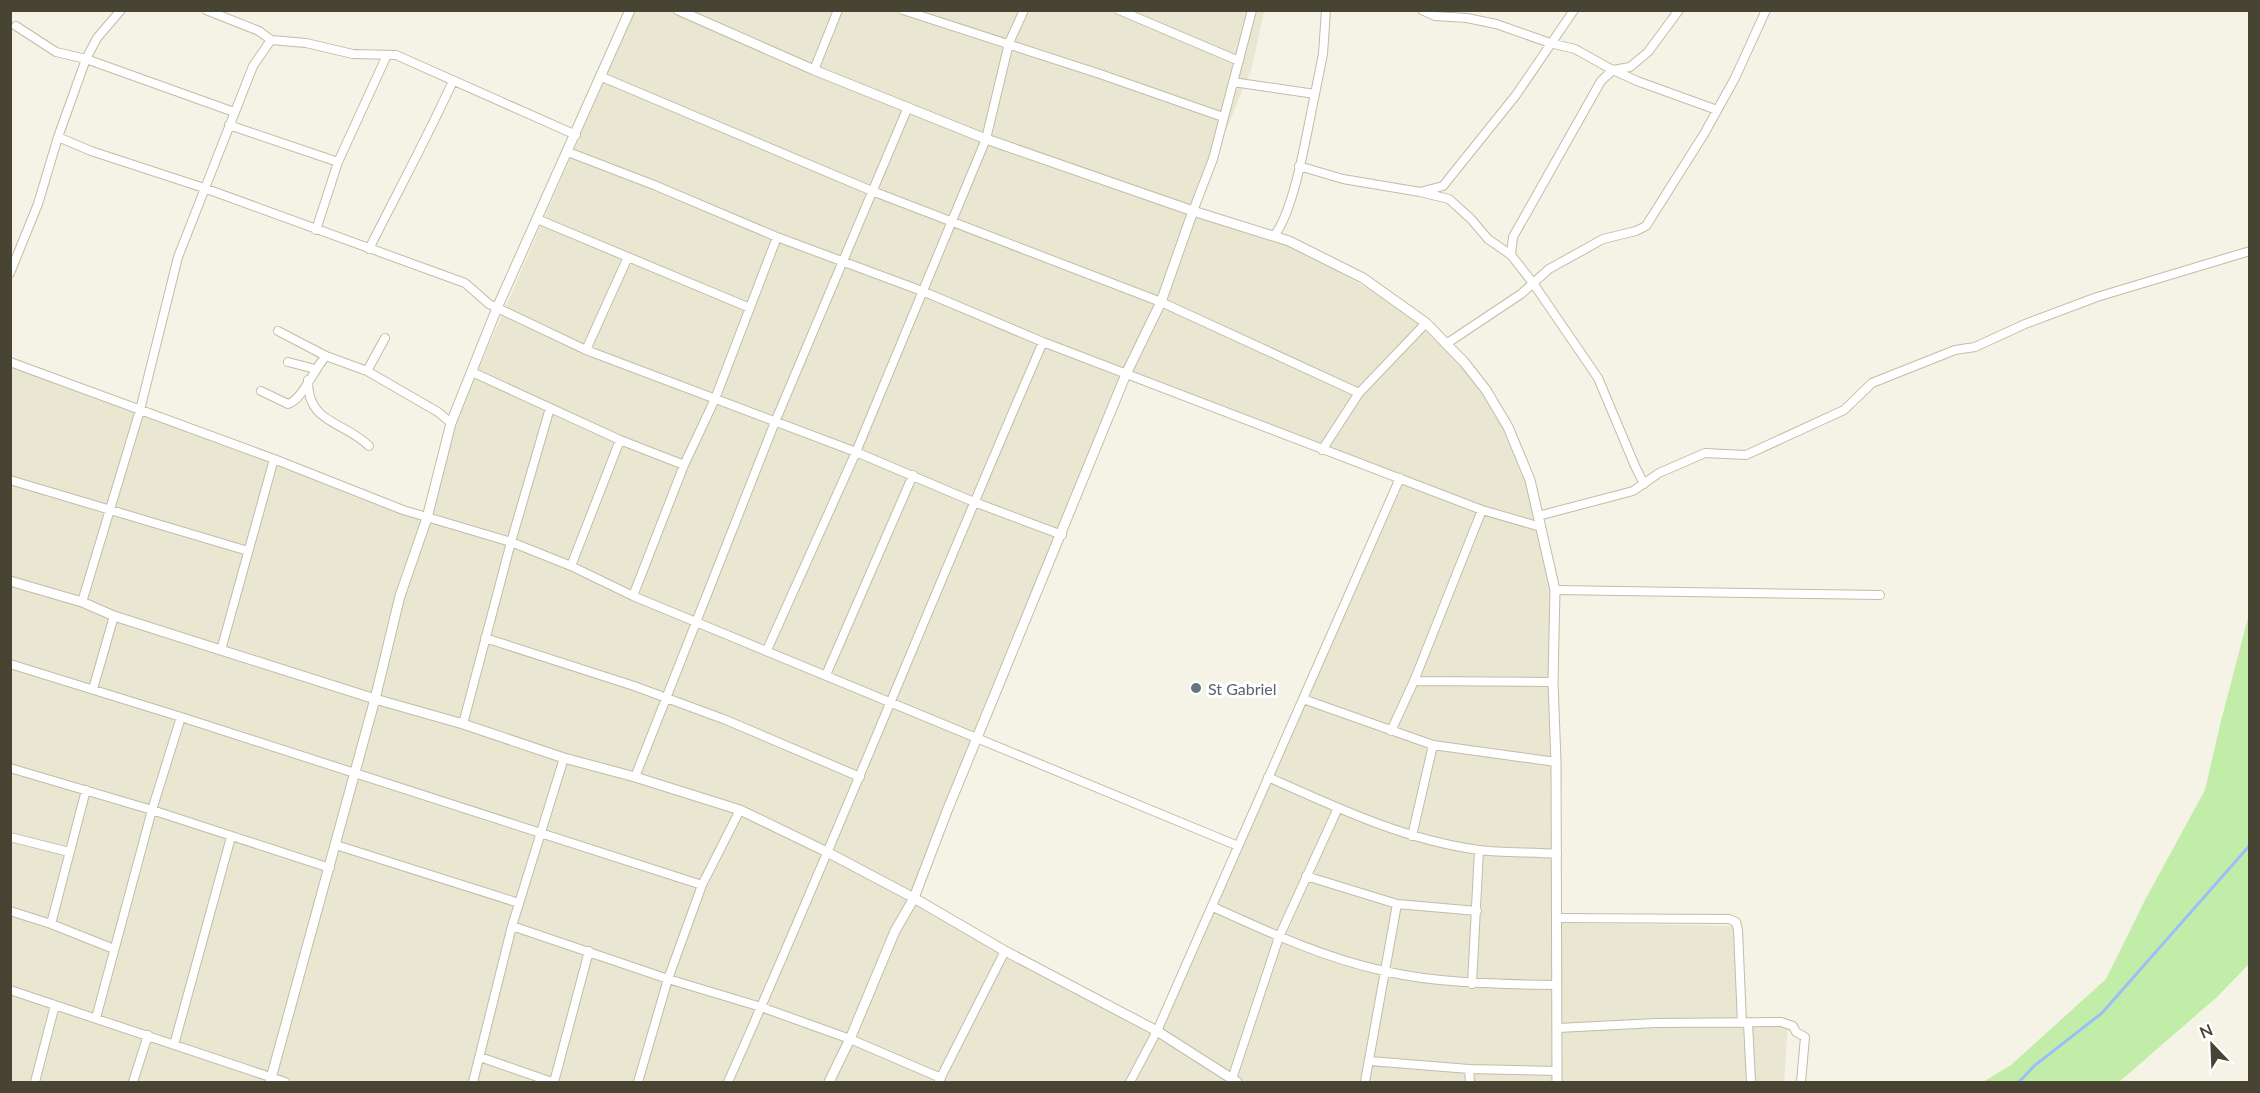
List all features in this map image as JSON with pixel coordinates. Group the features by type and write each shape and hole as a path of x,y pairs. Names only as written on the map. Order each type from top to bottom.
{"street":[{"path":"10,273 38,204 58,137 86,59 97,38 121,10"},
{"path":"206,10 259,31 271,40 306,43 353,54 396,55 576,135"},
{"path":"270,1080 330,868 400,596 427,518 451,423 497,308 630,10"},
{"path":"678,10 814,70 986,139 1193,211 1289,241 1363,278 1426,323 1486,390 1508,427 1530,480 1555,590 1553,682 1557,854 1557,1083"},
{"path":"814,70 838,10"},
{"path":"903,10 1009,43 1223,117"},
{"path":"767,650 856,452 986,139 1009,43 1024,10"},
{"path":"1119,10 1239,61"},
{"path":"829,1083 895,931 914,898 1126,375 1161,302 1213,159 1252,10"},
{"path":"1274,236 1282,226 1299,166 1323,54 1326,10"},
{"path":"1422,10 1435,16 1467,18 1496,24 1550,43 1575,49 1613,70 1717,110"},
{"path":"1420,192 1443,186 1516,95 1574,10"},
{"path":"1511,255 1513,237 1601,81 1613,70 1630,67 1648,52 1679,10"},
{"path":"1446,344 1521,294 1549,269 1603,239 1636,231 1646,226 1735,78 1766,10"},
{"path":"16,26 56,52 86,59 234,112"},
{"path":"82,602 140,410 178,257 253,66 271,40"},
{"path":"316,230 338,162 387,55"},
{"path":"602,77 872,191 1161,302 1359,393"},
{"path":"369,249 405,176 429,135 453,81"},
{"path":"1233,82 1315,94"},
{"path":"635,777 775,422 908,107"},
{"path":"229,125 338,162"},
{"path":"58,137 91,151 204,188 465,283 489,304 586,350 856,452 974,502 1062,535"},
{"path":"568,152 654,185 777,237 922,291 1126,375 1482,510 1541,527"},
{"path":"1299,166 1343,179 1449,199 1472,219 1488,239 1511,255 1598,378 1644,484"},
{"path":"537,219 750,308"},
{"path":"633,596 684,465 715,399 777,237"},
{"path":"1538,516 1634,491 1659,473 1705,453 1746,455 1844,410 1872,383 1954,350 1975,347 2025,324 2097,297 2250,251"},
{"path":"586,350 628,257"},
{"path":"1322,450 1359,393 1426,323"},
{"path":"278,331 326,356 367,371 438,412 451,423"},
{"path":"367,371 385,338"},
{"path":"728,1083 1043,342"},
{"path":"261,391 288,404 292,403 303,392 315,369 326,356"},
{"path":"10,362 427,518 511,542 571,566 633,596 1238,846"},
{"path":"288,362 315,369"},
{"path":"472,372 620,440 684,465"},
{"path":"308,380 308,395 312,405 320,414 362,439 369,446"},
{"path":"463,724 511,542 550,408"},
{"path":"571,566 620,440"},
{"path":"221,650 274,459"},
{"path":"826,675 913,475"},
{"path":"1130,1083 1157,1031 1213,907 1400,478"},
{"path":"10,480 248,551"},
{"path":"1391,730 1414,681 1482,510"},
{"path":"10,581 82,602 114,616 375,699 740,810 914,898 1005,951 1157,1031 1233,1082 1279,937 1338,808"},
{"path":"1555,590 1880,595"},
{"path":"93,689 114,616"},
{"path":"485,638 634,686 726,720 860,777"},
{"path":"10,664 702,885"},
{"path":"1414,681 1553,682"},
{"path":"1303,699 1433,745 1556,762"},
{"path":"96,1018 152,810 181,717"},
{"path":"1412,836 1433,745"},
{"path":"473,1083 512,926 564,758"},
{"path":"10,768 152,810 330,868"},
{"path":"1268,777 1338,808 1412,836 1479,850 1557,854"},
{"path":"51,924 86,790"},
{"path":"638,1083 668,979 702,885 740,810"},
{"path":"10,837 69,852"},
{"path":"174,1045 231,837"},
{"path":"336,845 519,903"},
{"path":"1472,984 1479,850"},
{"path":"1306,876 1397,904 1477,911"},
{"path":"1365,1083 1397,904"},
{"path":"1213,907 1318,952 1384,972 1472,984 1557,985"},
{"path":"10,911 51,924 114,949"},
{"path":"1557,918 1729,919 1736,922 1751,1083"},
{"path":"512,926 668,979 761,1007 850,1039 940,1080 1005,951"},
{"path":"480,1057 553,1083 589,951"},
{"path":"10,990 148,1035 270,1080 285,1083"},
{"path":"35,1083 55,1005"},
{"path":"1558,1028 1656,1023 1788,1023 1805,1037 1802,1083"},
{"path":"133,1083 148,1035"},
{"path":"1370,1061 1469,1069 1557,1071"},
{"path":"1469,1069 1470,1083"}],"shaded area":[{"path":"635,10 1264,11 1252,67 1194,208 1292,244 1426,323 1465,361 1507,427 1538,511 1553,591 1558,923 1735,926 1743,1021 1788,1023 1784,1082 11,1082 11,365 422,514 454,425","holes":["1129,374 1407,476 1160,1027 999,950 908,899"]}],"green space":[{"path":"2249,614 2249,964 2217,997 2119,1082 1983,1082 2011,1065 2106,979 2145,900 2205,790"}],"waterway":[{"path":"2019,1082 2034,1066 2102,1013 2250,845"}],"place":[{"name":"St Gabriel","path":"1196,688"}]}
